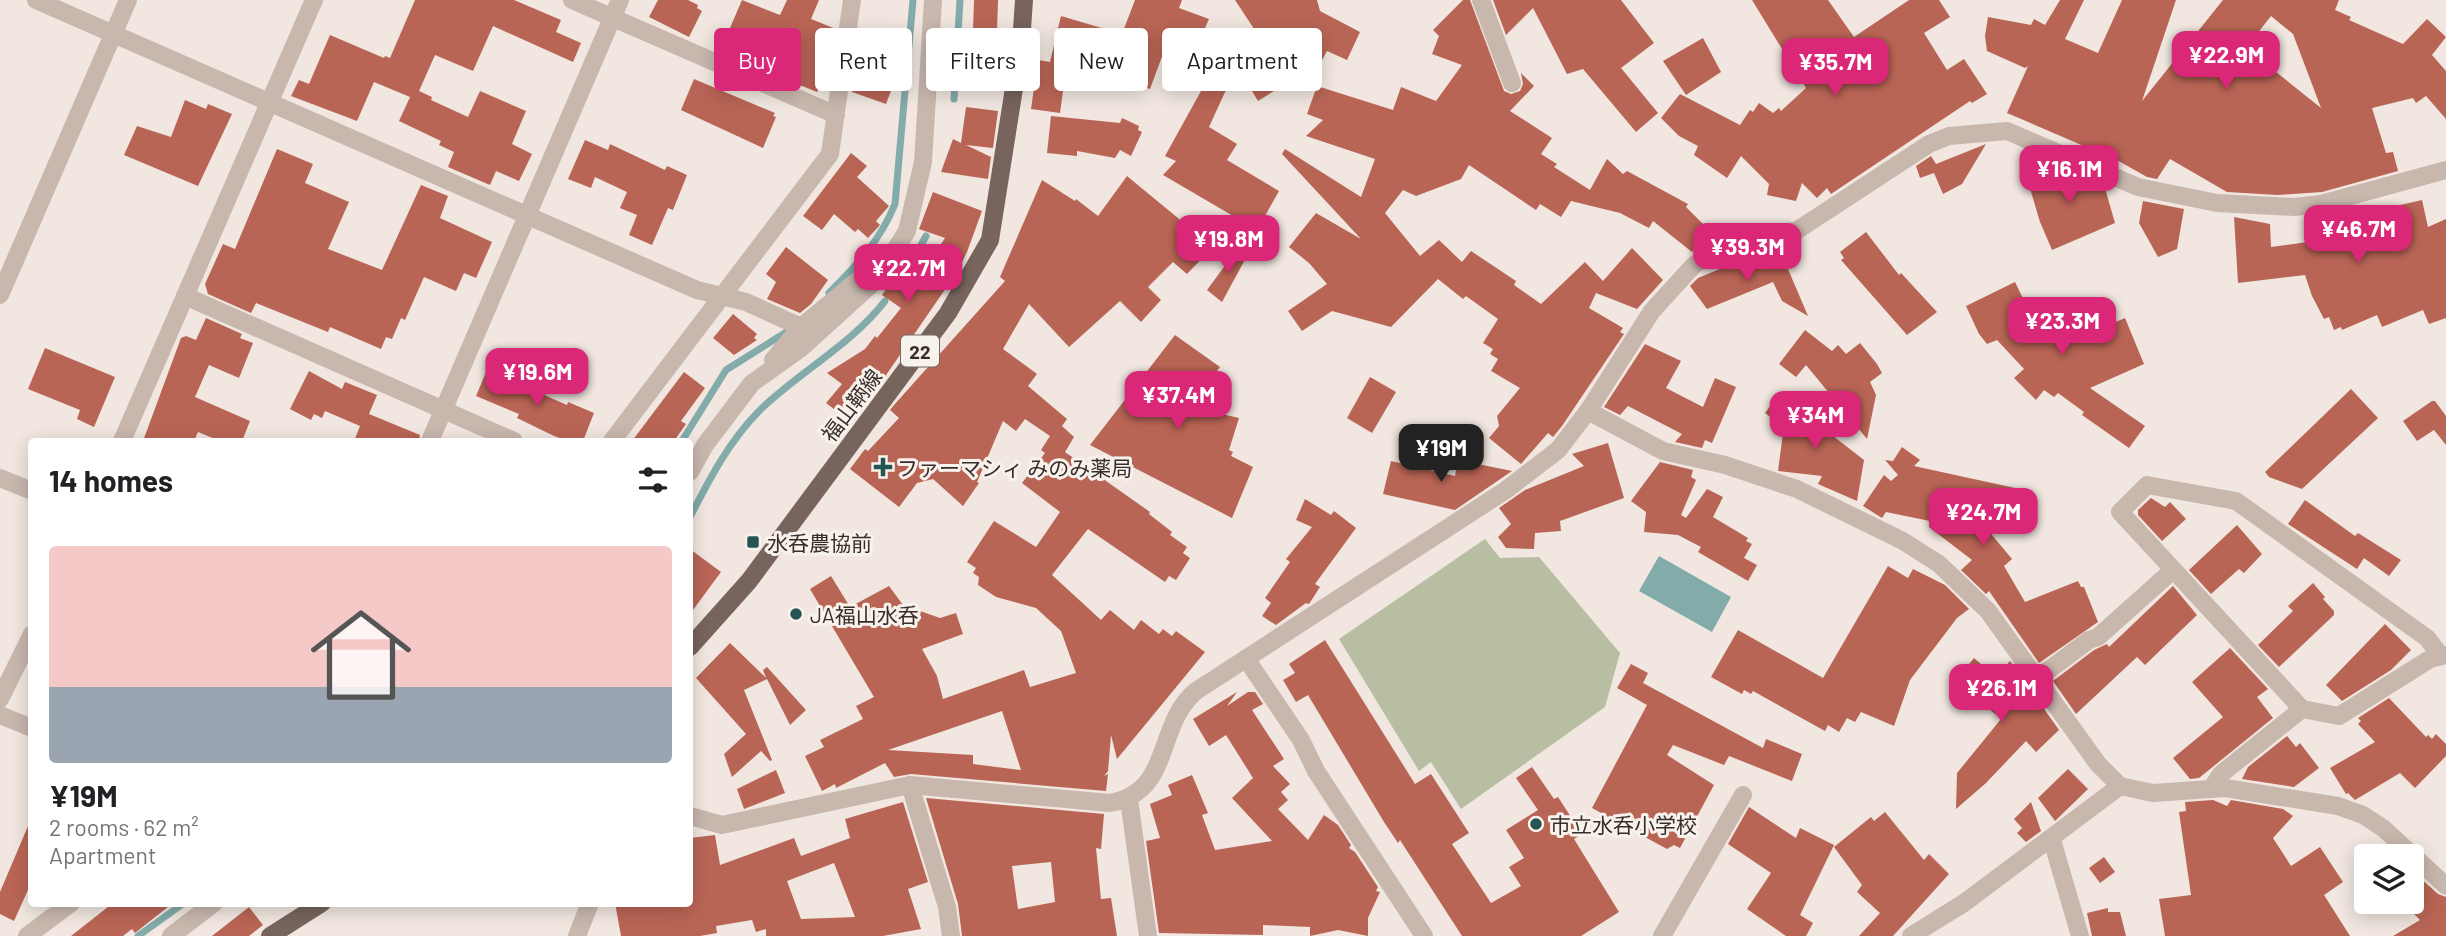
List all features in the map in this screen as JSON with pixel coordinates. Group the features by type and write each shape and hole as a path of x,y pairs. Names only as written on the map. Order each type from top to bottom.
{"main road":[{"name":"福山鞆線","path":"693,644 749,581 932,336 990,240 1021,44 1024,0"},
{"path":"270,936 316,907"}],"street":[{"path":"36,0 697,290 746,302 801,327"},
{"path":"0,295 128,0"},
{"path":"123,438 314,0"},
{"path":"572,0 836,115"},
{"path":"431,438 621,0"},
{"path":"614,438 830,154 852,0"},
{"path":"752,383 800,349 876,279 906,231 923,162 933,0"},
{"path":"1481,0 1512,83"},
{"path":"693,817 723,825 909,785 1110,803 1129,800 1142,792 1163,752 1184,701 1506,490 1558,450 1588,411 1652,311 1693,266 1715,248 1736,238 1796,231 1929,144 1949,136 2007,131 2138,187 2217,203 2294,207 2321,204 2446,170"},
{"path":"693,467 705,445 752,383 801,327 870,270 885,265"},
{"path":"185,296 507,438"},
{"path":"1588,411 1663,452 1726,465 1797,489 1903,541 1939,564 1988,611 2098,764 2120,786 2153,793 2225,788 2338,806 2363,815 2383,828 2446,887"},
{"path":"0,478 28,489"},
{"path":"2147,485 2236,500 2427,638 2443,655 2430,659 2339,716 2302,709 2173,570 2120,513 2147,485"},
{"path":"2038,678 2089,639 2098,637 2173,570"},
{"path":"0,699 28,642"},
{"path":"1247,660 1424,936"},
{"path":"2211,789 2221,774 2302,709"},
{"path":"0,715 28,726"},
{"path":"909,785 947,907 951,936"},
{"path":"1911,936 1964,903 2052,840 2120,786"},
{"path":"1662,936 1743,795"},
{"path":"1129,800 1148,936"},
{"path":"2052,840 2080,936"},
{"path":"27,936 66,907"},
{"path":"171,936 209,907"},
{"path":"578,936 589,907"}],"green space":[{"path":"1485,539 1500,558 1539,557 1620,653 1605,707 1461,809 1431,762 1419,771 1339,639"}],"water":[{"path":"1659,556 1731,597 1712,632 1639,591"}],"building":[{"path":"415,0 514,0 561,20 556,32 581,43 573,62 493,26 473,71 435,55 419,91 432,97 431,100 468,117 480,91 526,111 512,144 532,154 519,181 496,171 490,185 448,167 454,152 439,145 441,141 399,121 410,97 374,82 357,121 291,96 299,80 309,84 330,35 384,58 390,58"},
{"path":"658,0 688,0 698,5 697,8 702,11 689,37 649,17"},
{"path":"742,0 780,15 787,0 819,0 811,19 834,28 815,28 817,92 801,86 801,28 730,28"},
{"path":"974,0 998,0 997,28 973,28"},
{"path":"1135,0 1182,0 1179,8 1209,19 1205,28 1162,28 1162,57 1150,89 1148,28 1124,28"},
{"path":"1235,0 1317,0 1320,11 1360,32 1347,60 1327,51 1322,60 1322,28 1253,28"},
{"path":"1463,0 1470,0 1504,91 1511,94 1520,91 1523,84 1521,73 1534,86 1510,111 1552,138 1541,154 1557,164 1554,167 1590,190 1607,159 1623,174 1627,171 1688,204 1686,207 1709,230 1692,252 1653,221 1649,228 1620,213 1571,201 1561,217 1540,204 1536,210 1469,165 1461,179 1416,196 1403,190 1385,213 1420,256 1439,240 1462,262 1471,251 1516,281 1514,285 1541,304 1585,262 1603,281 1632,248 1663,280 1637,309 1596,293 1589,308 1623,328 1620,332 1624,334 1562,426 1553,437 1548,433 1521,464 1489,438 1499,426 1497,416 1520,388 1491,371 1498,359 1490,354 1493,349 1483,343 1498,319 1466,296 1463,299 1438,279 1391,327 1332,311 1302,331 1288,311 1327,284 1309,263 1289,247 1316,213 1361,239 1282,154 1285,149 1361,197 1375,159 1306,136 1323,120 1307,114 1315,91 1322,91 1322,88 1393,110 1401,87 1436,101 1462,65 1432,54 1439,36 1433,30"},
{"path":"1493,0 1621,0 1654,43 1621,68 1658,113 1636,132 1583,69 1567,74 1533,8 1506,35"},
{"path":"1752,0 1828,0 1854,37 1909,0 1939,0 1950,17 1924,33 1947,70 1964,59 1987,94 1972,103 1970,101 1831,194 1827,188 1817,198 1802,183 1796,201 1767,195 1769,184 1741,156 1727,178 1694,155 1698,146 1679,136 1661,118 1680,94 1740,125 1750,110 1753,112 1759,103 1773,113 1779,108 1781,111 1806,88"},
{"path":"2060,0 2084,0 2065,39 2098,53 2122,0 2176,0 2142,101 2223,0 2339,0 2335,10 2351,17 2349,20 2403,44 2427,19 2446,37 2432,55 2446,71 2446,119 2426,96 2416,103 2413,98 2372,108 2386,153 2393,152 2398,171 2322,192 2277,195 2227,192 2170,159 2157,179 2147,177 2092,146 2093,150 2007,113 2028,66 2025,68 1987,51 1985,36 1988,17 2031,25 2034,19 2045,25","holes":["2271,16 2293,34 2321,108 2246,48"]},
{"path":"1061,16 1102,28 1058,28"},
{"path":"1703,38 1721,72 1686,95 1663,61"},
{"path":"1054,45 1054,91 1063,91 1060,113 1031,109 1034,91 1040,91 1040,60 1050,62"},
{"path":"694,79 714,87 714,91 723,91 775,113 773,116 776,117 763,148 681,110"},
{"path":"852,91 891,91 886,104"},
{"path":"1201,91 1226,91 1209,127 1237,144 1227,160 1279,191 1257,230 1163,175 1176,161 1165,156"},
{"path":"1252,91 1274,91 1258,101"},
{"path":"185,100 206,109 208,104 232,114 198,186 124,155 137,126 171,137"},
{"path":"966,107 998,111 993,148 966,145 991,157 988,179 941,172 953,139 961,143"},
{"path":"1051,116 1120,123 1122,118 1139,126 1138,130 1142,132 1131,156 1120,150 1115,158 1077,151 1077,156 1047,153"},
{"path":"585,140 608,150 610,144 665,170 667,166 687,175 673,210 668,208 652,245 629,235 637,215 620,208 627,192 595,177 591,188 568,179"},
{"path":"1986,144 1962,184 1943,194 1934,173 1920,178 1916,166 1931,156 1936,164"},
{"path":"277,149 313,164 305,183 349,202 328,249 382,270 421,185 448,196 440,218 492,242 476,278 464,273 456,291 424,277 405,320 401,318 392,339 386,337 381,349 330,327 328,332 256,303 251,313 208,294 205,284 223,244 235,249"},
{"path":"851,153 867,166 857,177 889,206 876,221 880,225 868,238 858,229 855,232 834,214 822,230 803,216"},
{"path":"2060,166 2104,185 2115,223 2052,250 2040,222 2026,175"},
{"path":"1127,176 1213,247 1187,274 1173,262 1148,287 1161,300 1141,322 1120,301 1069,347 1029,304 1003,349 1037,374 1028,386 1067,419 1062,426 1074,437 1065,452 1150,512 1149,514 1172,532 1170,535 1187,547 1183,553 1190,558 1176,580 1169,576 1165,582 1088,529 1052,575 1101,620 1110,610 1134,630 1141,620 1159,634 1163,629 1172,636 1176,631 1205,652 1117,759 1111,735 1108,771 1104,776 1108,774 1106,791 911,774 894,777 885,763 836,788 835,784 822,791 805,756 824,747 820,740 863,719 856,706 874,697 810,589 831,576 850,607 889,586 903,605 940,618 956,613 963,634 922,649 937,676 943,699 1024,670 1030,687 1076,673 1061,631 1036,608 996,597 978,585 979,577 973,573 976,568 967,562 994,521 1036,547 1060,512 1022,483 1045,453 1041,450 1050,436 1025,419 1016,431 1003,421 977,482 979,483 963,506 933,479 917,483 899,507 850,469 865,449 868,451 899,418 890,410 894,405 1005,281 1000,277 1042,180 1075,201 1076,199 1098,216","holes":["1002,711 1021,770 973,764 973,755 888,750"]},
{"path":"933,192 982,211 967,252 957,272 873,394 870,392 848,420 826,403 842,384 827,373 865,349 875,336 877,338 901,308 882,295 893,279 906,289 920,270 923,272 945,238 919,229"},
{"path":"2422,200 2428,227 2446,219 2446,318 2429,324 2423,310 2382,327 2377,315 2342,330 2341,327 2334,330 2329,317 2324,319 2305,275 2238,283 2234,217 2270,224 2271,247 2322,240 2318,224"},
{"path":"2143,201 2184,209 2177,249 2158,257 2139,223"},
{"path":"1866,232 1899,275 1901,273 1937,312 1907,335 1841,260 1844,258 1840,252"},
{"path":"786,247 828,280 811,304 800,313 767,299 776,282 766,274"},
{"path":"1238,248 1248,254 1222,302 1207,290"},
{"path":"1782,255 1808,316 1782,301 1773,282 1707,309 1690,286 1698,278 1744,259 1748,269"},
{"path":"2015,282 2035,323 2062,309 2078,338 2125,318 2144,364 2090,388 2145,426 2129,448 2082,415 2084,412 2058,393 2054,397 2044,390 2036,400 2014,378 2024,369 1997,340 1987,344 1979,334 1966,306"},
{"path":"733,314 757,334 754,338 757,340 734,355 713,338"},
{"path":"206,318 242,334 240,338 253,343 239,378 209,365 195,397 250,421 243,438 213,438 198,432 195,438 144,438 181,338 186,336 196,340"},
{"path":"1805,330 1832,351 1838,345 1846,354 1860,343 1877,364 1882,373 1870,382 1876,395 1867,439 1806,365 1796,377 1779,364"},
{"path":"1175,335 1220,367 1191,407 1239,418 1229,450 1233,452 1231,456 1253,467 1232,518 1090,445"},
{"path":"1645,344 1681,361 1666,388 1703,407 1715,378 1736,387 1712,443 1705,440 1702,448 1675,442 1682,434 1628,406 1620,415 1604,407"},
{"path":"45,348 115,377 94,427 77,419 80,410 28,389"},
{"path":"487,370 567,405 568,402 594,413 584,438 560,438 517,418 519,414 476,396"},
{"path":"309,371 342,389 345,382 377,395 369,414 420,435 420,438 355,438 360,426 325,411 322,418 314,414 311,420 290,409"},
{"path":"684,372 705,388 681,421 686,424 676,438 634,438"},
{"path":"1370,377 1396,392 1372,433 1347,418"},
{"path":"2351,389 2378,418 2302,489 2269,477 2265,472"},
{"path":"1779,394 1864,460 1857,501 1818,484 1822,476 1778,471 1783,433 1771,424 1774,420 1765,413"},
{"path":"2435,401 2446,416 2446,445 2434,430 2417,441 2403,421"},
{"path":"1608,443 1624,498 1560,521 1561,531 1535,533 1534,549 1506,548 1498,537 1511,524 1499,508 1525,490 1584,466 1572,454"},
{"path":"1902,447 1920,460 1914,466 2015,488 1987,529 2012,559 2004,566 2025,602 2078,581 2081,587 2084,587 2098,622 2039,663 1989,591 1986,594 1961,570 1972,560 1929,527 1930,521 1886,512 1882,518 1863,506 1884,475 1891,481 1898,475 1885,460 1893,461"},
{"path":"1458,460 1512,471 1455,510 1383,494 1391,461 1455,476"},
{"path":"1660,462 1693,470 1691,477 1696,480 1681,515 1686,518 1707,489 1723,497 1713,517 1748,538 1746,541 1752,544 1744,558 1757,565 1748,581 1698,552 1701,547 1678,535 1644,532 1646,512 1631,501"},
{"path":"2151,498 2165,507 2170,502 2186,519 2162,541 2138,515 2138,510"},
{"path":"1305,499 1331,515 1334,511 1356,528 1315,584 1320,587 1309,604 1306,603 1276,625 1262,616 1271,603 1265,598 1290,562 1286,559 1312,527 1296,520"},
{"path":"2305,500 2355,536 2358,533 2401,560 2389,576 2364,558 2357,569 2288,524"},
{"path":"2237,525 2262,554 2244,573 2239,569 2211,594 2189,570"},
{"path":"693,551 721,572 693,610"},
{"path":"1888,566 1908,578 1913,569 1945,585 1969,609 1957,618 1910,680 1894,726 1861,712 1855,722 1847,718 1839,732 1828,725 1825,731 1753,691 1751,694 1744,690 1742,694 1711,677 1738,630 1823,678"},
{"path":"2313,583 2325,597 2323,599 2334,611 2334,615 2279,667 2258,645 2293,611 2288,606"},
{"path":"2173,586 2197,615 2145,665 2137,657 2076,714 2053,681 2094,650 2107,644 2109,647"},
{"path":"2385,624 2411,650 2391,670 2342,701 2326,685"},
{"path":"1325,640 1415,784 1431,774 1469,833 1452,844 1491,903 1521,886 1509,867 1524,858 1506,830 1538,810 1516,778 1532,767 1554,799 1558,797 1582,834 1574,839 1619,912 1581,936 1462,936 1400,840 1398,843 1384,822 1308,695 1296,702 1283,680 1295,673 1289,664"},
{"path":"730,643 766,678 763,670 767,667 806,710 790,725 767,679 744,690 772,760 761,751 732,777 724,754 746,734 696,678"},
{"path":"2230,648 2268,689 2257,697 2273,718 2199,778 2190,779 2173,758 2223,717 2192,682"},
{"path":"1974,658 1996,677 2010,661 2059,730 2036,752 2026,741 1986,783 1956,809 1957,773 2001,719 1956,680"},
{"path":"1631,664 1648,673 1643,683 1763,748 1766,739 1802,754 1792,781 1729,756 1724,765 1673,745 1667,755 1714,785 1680,848 1674,845 1667,849 1592,808 1647,705 1617,688"},
{"path":"1237,692 1227,706 1248,692 1255,692 1263,704 1252,710 1284,759 1273,766 1290,784 1281,792 1288,800 1278,809 1308,840 1324,815 1338,825 1351,845 1349,848 1355,852 1378,887 1376,891 1380,892 1368,918 1368,936 1338,930 1310,936 1310,927 1263,925 1263,935 1159,933 1146,841 1160,838 1150,804 1172,795 1168,785 1192,775 1208,813 1202,815 1215,850 1272,841 1232,798 1253,778 1226,735 1209,746 1193,719"},
{"path":"2389,698 2426,737 2428,735 2432,739 2436,734 2446,744 2446,756 2415,788 2400,773 2355,800 2346,794 2330,768 2375,742 2358,724 2361,721 2358,718"},
{"path":"2287,736 2296,747 2300,743 2319,768 2294,787 2242,779 2248,767"},
{"path":"2068,769 2088,789 2055,821 2038,798"},
{"path":"776,770 785,793 744,809 737,789"},
{"path":"926,798 1104,814 1101,849 1096,848 1101,899 1111,898 1117,936 962,936 958,904","holes":["1051,862 1055,902 1018,909 1012,866"]},
{"path":"2213,800 2227,806 2231,800 2283,809 2293,816 2273,838 2291,866 2320,847 2343,882 2324,895 2350,936 2165,936 2159,899 2191,895 2179,812 2186,811 2185,802"},
{"path":"903,802 928,882 908,889 921,929 883,936 766,936 766,929 756,932 752,920 716,926 717,933 700,936 621,936 616,907 693,907 693,838 715,835 720,865 794,838 801,856 850,838 845,819","holes":["834,863 855,917 801,919 787,881"]},
{"path":"2031,802 2041,831 2026,842 2017,833 2022,828 2014,819"},
{"path":"1749,807 1796,838 1800,828 1834,845 1800,915 1813,923 1806,936 1786,936 1747,909 1771,873 1728,844"},
{"path":"1885,812 1924,860 1929,854 1949,874 1893,936 1859,936 1880,913 1857,892 1862,885 1834,847 1871,817 1874,821"},
{"path":"28,826 28,890 14,921 0,914 0,892"},
{"path":"2104,857 2115,872 2100,883 2089,868"},
{"path":"2424,881 2438,894 2446,897 2446,936 2393,936 2420,920 2414,914 2424,914"},
{"path":"108,907 168,907 135,933 132,929 123,936 71,936"},
{"path":"249,907 263,925 249,936 212,936"},
{"path":"2108,908 2108,912 2120,912 2126,936 2092,936 2087,913"}],"waterway":[{"path":"829,293 867,252 895,204 913,0"},
{"path":"954,99 960,0"},
{"path":"901,281 926,236"},
{"path":"693,511 720,461 749,422 775,396 857,331 885,301"},
{"path":"684,438 726,370 788,331"},
{"path":"138,936 178,907"}],"place":[{"name":"ファーマシィ みのみ薬局","path":"883,467"},
{"name":"水呑農協前","path":"753,542"},
{"name":"JA福山水呑","path":"796,614"},
{"name":"市立水呑小学校","path":"1536,824"}]}
